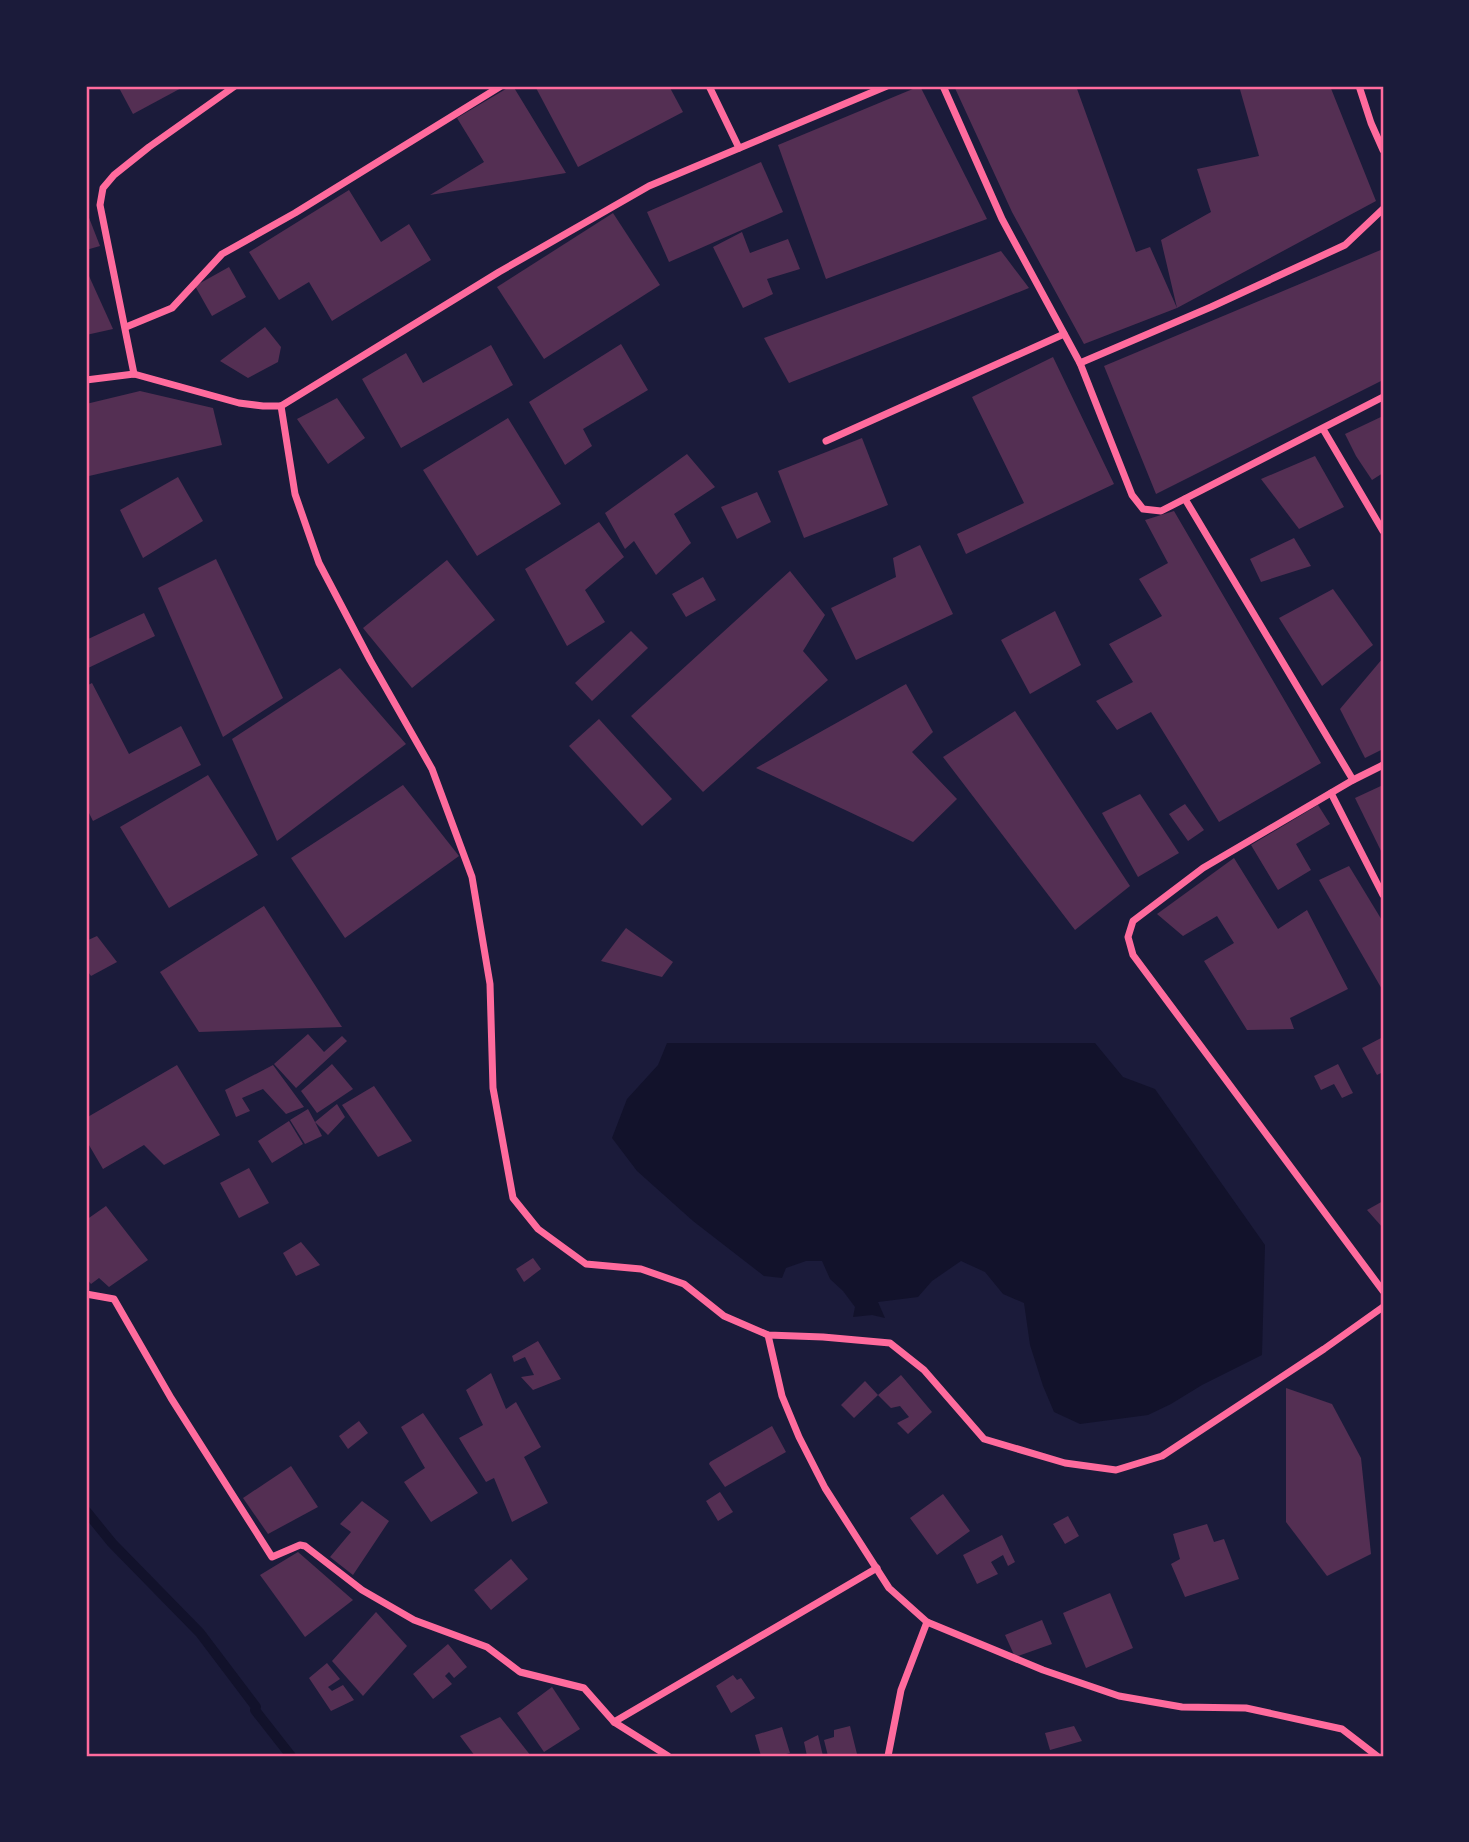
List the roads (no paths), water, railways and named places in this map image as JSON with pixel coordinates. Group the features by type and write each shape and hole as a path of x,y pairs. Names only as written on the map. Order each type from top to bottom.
{"street":[{"path":"134,374 100,205 103,188 114,175 149,147 235,86"},
{"path":"126,327 172,308 222,254 295,213 501,86"},
{"path":"709,86 739,148"},
{"path":"86,380 134,374 239,403 281,406 499,272 649,186 873,88 887,86"},
{"path":"943,86 1002,219 1080,363 1132,495 1143,509 1161,511 1383,397"},
{"path":"1359,86 1383,150"},
{"path":"1080,363 1211,307 1345,245 1383,209"},
{"path":"827,441 1064,334"},
{"path":"281,406 295,494 320,563 370,660 432,769 472,877 489,984 493,1088 513,1198 538,1229 586,1264 641,1269 684,1284 723,1317 768,1335 823,1336 890,1343 924,1370 984,1439 1065,1463 1116,1470 1162,1456 1383,1307"},
{"path":"1322,429 1383,531"},
{"path":"1185,499 1353,780"},
{"path":"1383,765 1203,868 1133,921 1128,937 1133,955 1383,1290"},
{"path":"1331,793 1383,895"},
{"path":"86,1294 114,1298 171,1398 272,1557 300,1545 305,1546 362,1590 414,1620 487,1647 520,1672 584,1688 614,1722 668,1756"},
{"path":"768,1335 782,1396 825,1488 889,1588 927,1622 1043,1670 1119,1696 1182,1707 1246,1708 1296,1718 1342,1729 1377,1756"},
{"path":"614,1722 877,1568"},
{"path":"888,1756 901,1690 927,1622"}],"waterway":[{"path":"86,1511 112,1543 200,1633 291,1756"}]}
